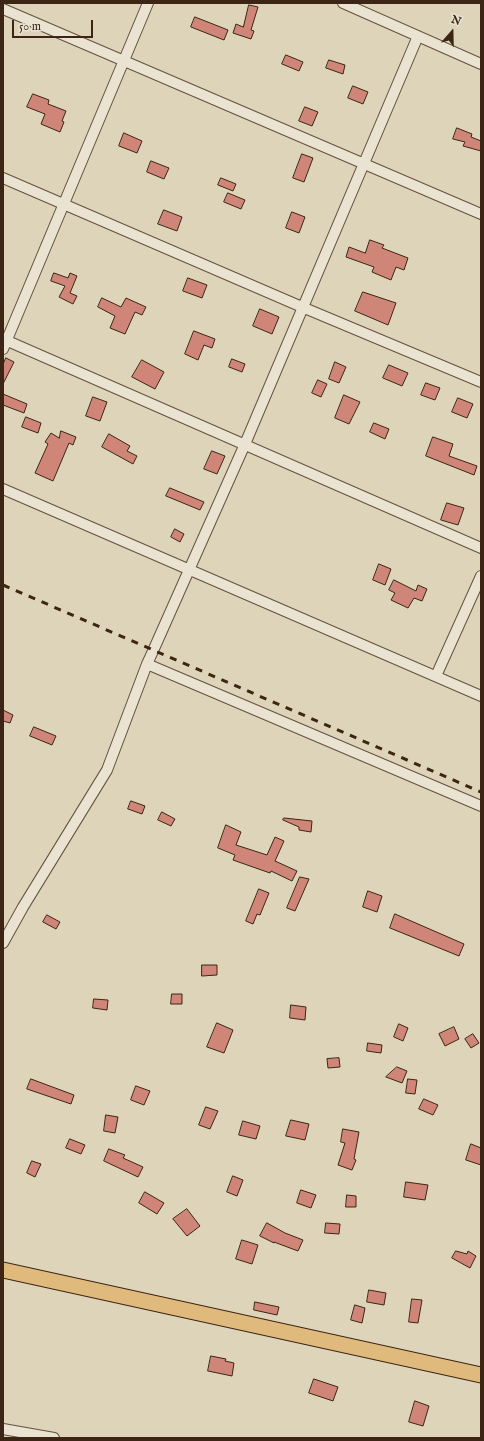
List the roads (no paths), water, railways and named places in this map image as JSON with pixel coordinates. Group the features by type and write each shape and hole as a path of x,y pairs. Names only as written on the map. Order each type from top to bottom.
{"main road":[{"path":"3,1270 481,1376"}],"street":[{"path":"148,3 4,343 245,444 481,548"},
{"path":"343,3 481,64"},
{"path":"3,9 481,214"},
{"path":"3,943 23,907 107,770 147,664 245,444 418,36"},
{"path":"3,178 302,307 481,382"},
{"path":"3,489 481,696"},
{"path":"436,676 481,576"},
{"path":"147,664 481,806"},
{"path":"3,1429 54,1438"}],"railway":[{"path":"3,585 481,792"}]}
